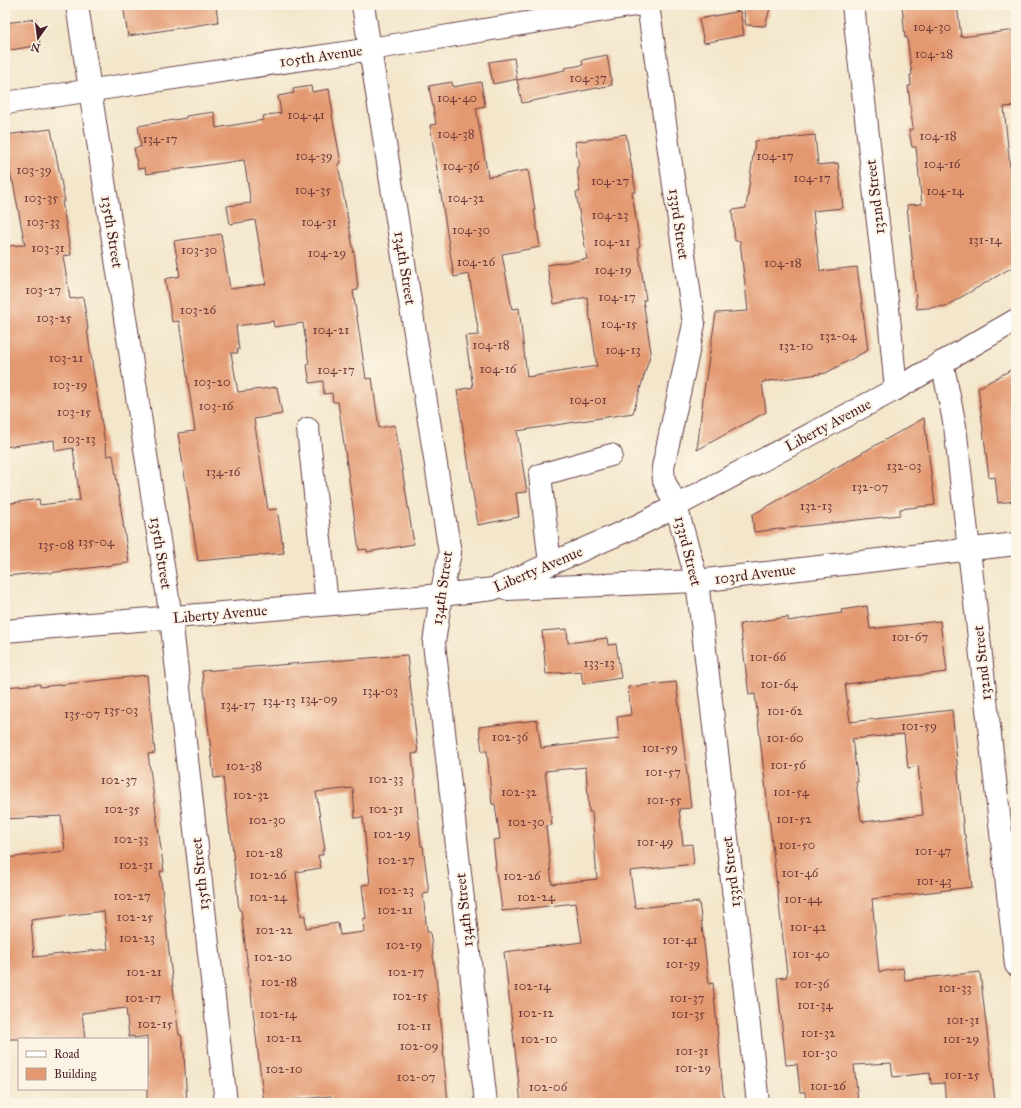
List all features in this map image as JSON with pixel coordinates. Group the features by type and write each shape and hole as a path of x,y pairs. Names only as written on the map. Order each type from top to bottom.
{"street":[{"name":"135th Street","path":"77,5 171,618 226,1103"},
{"name":"134th Street","path":"363,5 450,553 441,595 434,643 486,1103"},
{"name":"105th Avenue","path":"5,103 370,49 635,5"},
{"name":"133rd Street","path":"648,5 694,324 662,467 664,480 676,506 697,581 758,1103"},
{"name":"132nd Street","path":"853,5 896,388"},
{"name":"Liberty Avenue","path":"5,631 441,595 493,589 639,525 676,506 896,388 1016,320"},
{"name":"132nd Street","path":"942,362 955,426 1016,965"},
{"path":"308,429 326,604"},
{"path":"550,564 540,475 611,456"},
{"name":"103rd Avenue","path":"493,589 697,581 1016,544"}],"building":[{"path":"123,5 216,5 218,22 128,36"},
{"path":"743,5 771,5 765,26 746,25"},
{"path":"902,5 957,5 961,37 1016,30 1016,106 1004,107 1011,177 1016,176 1016,265 946,306 917,309 907,205 922,204 916,147 912,147 909,130 913,129 908,86 911,86 910,75 912,75 907,37 905,38"},
{"path":"740,11 744,35 704,43 699,19"},
{"path":"36,19 40,45 5,51 5,23"},
{"path":"607,55 612,85 522,103 517,80 565,70 564,68 583,65 582,60"},
{"path":"514,58 517,79 493,84 489,62"},
{"path":"452,82 453,87 481,82 485,106 476,108 488,177 528,170 540,247 502,254 512,309 519,308 527,377 597,366 587,297 554,304 547,265 587,259 576,192 580,192 577,167 579,167 575,142 626,134 636,192 632,192 646,300 643,300 651,352 633,413 517,431 527,492 516,493 519,517 478,525 457,390 473,387 465,336 479,335 469,274 454,277 430,125 436,124 429,86"},
{"path":"311,86 312,92 329,89 332,115 341,163 338,164 355,259 358,290 353,291 366,379 372,378 379,428 395,425 414,544 367,552 367,549 359,550 338,402 333,402 332,393 324,394 323,381 310,383 307,365 309,364 303,323 274,327 273,321 236,326 239,350 237,350 238,353 231,353 238,392 277,387 282,414 254,419 268,510 277,509 284,553 198,561 178,433 195,431 179,321 172,322 165,279 180,276 174,241 221,234 230,289 266,284 255,220 230,224 227,206 251,203 244,160 146,174 145,168 138,169 134,148 141,147 138,126 214,112 216,128 264,120 263,116 281,113 278,96 294,93 293,89"},
{"path":"51,129 65,201 62,201 71,255 63,256 70,299 83,297 107,456 113,455 129,563 49,573 5,576 5,504 39,499 40,505 80,500 73,448 55,451 54,440 5,447 5,246 25,245 5,144 5,135"},
{"path":"815,135 818,165 838,163 843,208 813,211 820,271 857,267 868,350 826,373 762,382 766,412 697,450 704,390 716,313 748,311 740,241 735,241 732,210 746,208 755,141"},
{"path":"1016,367 1016,501 998,503 995,477 989,478 978,388"},
{"path":"924,418 935,505 900,509 900,515 754,532 752,515"},
{"path":"867,606 870,629 940,621 947,672 845,684 850,722 952,710 964,835 972,887 872,899 879,972 903,968 905,980 980,972 995,1101 982,1103 946,1103 944,1083 931,1084 930,1073 893,1077 891,1063 854,1065 858,1101 841,1103 806,1103 805,1092 800,1092 797,1064 786,1065 777,978 786,977 787,974 755,694 749,695 740,624 788,617 788,621 842,613 841,610","holes":["904,734 908,768 918,766 923,815 863,822 863,820 861,820 856,782 858,782 852,739"]},
{"path":"567,629 568,643 607,638 608,645 616,644 621,678 583,684 581,671 546,674 542,631"},
{"path":"407,655 418,753 412,754 421,846 423,846 429,893 423,894 427,932 430,932 438,994 448,1103 331,1103 331,1096 264,1103 241,910 239,910 231,833 230,834 223,777 214,778 202,671","holes":["353,788 355,818 363,817 370,884 362,885 366,918 363,919 364,932 340,935 338,923 306,928 305,915 301,916 296,872 321,868 318,855 323,855 322,850 325,850 316,792"]},
{"path":"147,675 155,753 148,754 164,871 160,871 176,1014 184,1054 187,1103 147,1103 148,1038 147,1036 134,1038 134,1036 129,1037 126,1008 82,1013 85,1038 5,1039 5,858 65,851 61,816 5,819 5,687 40,684 40,687","holes":["104,911 108,949 34,957 31,920"]},
{"path":"676,682 691,808 679,809 683,845 692,844 694,864 630,871 635,908 699,902 709,984 713,983 724,1103 521,1103 504,952 582,942 576,903 502,911 495,866 493,840 500,839 495,804 492,804 487,751 482,751 479,727 537,720 541,748 619,739 617,717 631,715 628,687","holes":["586,767 589,812 592,812 597,879 552,884 546,826 552,825 545,771"]}]}
